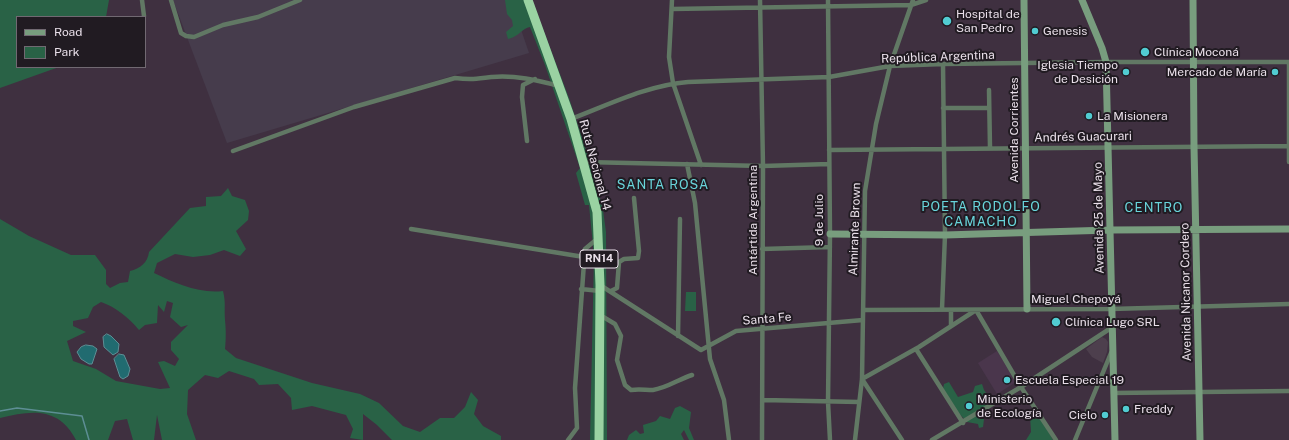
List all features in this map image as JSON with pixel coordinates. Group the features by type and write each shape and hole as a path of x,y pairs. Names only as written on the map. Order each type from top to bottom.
{"highway":[{"name":"Ruta Nacional 14","path":"528,0 571,119 596,206 600,288 599,440"}],"main road":[{"name":"Avenida Corrientes","path":"1024,0 1026,64 1025,148 1027,309"},
{"name":"Avenida 25 de Mayo","path":"1082,0 1102,48 1106,62 1109,146 1111,328 1115,440"},
{"name":"Avenida Nicanor Cordero","path":"1193,0 1195,229 1200,440"},
{"path":"830,234 945,235 1026,234 1110,230 1289,229"}],"street":[{"path":"142,0 144,16"},
{"path":"172,0 181,33 186,36 194,37 223,25 243,21 300,0"},
{"path":"672,0 669,57 673,83 701,165"},
{"name":"Antártida Argentina","path":"760,0 764,329 762,440"},
{"name":"9 de Julio","path":"828,0 830,234 828,402 830,440"},
{"path":"672,9 828,7 926,0"},
{"name":"Almirante Brown","path":"855,440 862,379 865,191 871,150 890,66 912,2"},
{"path":"1289,62 1289,162"},
{"name":"República Argentina","path":"571,119 673,83 829,77 890,66 942,64 1289,62"},
{"path":"942,64 945,235 942,309"},
{"path":"233,151 354,106 455,78 470,80 491,77 535,79 559,86"},
{"path":"527,141 522,96 523,85 535,79"},
{"path":"989,90 990,148"},
{"path":"943,108 989,108"},
{"name":"Andrés Guacurari","path":"829,150 1109,146 1289,146"},
{"path":"584,162 763,166 829,164"},
{"path":"687,164 695,202 710,359 724,400 729,440"},
{"path":"611,291 617,288 619,262 624,259 638,258 639,251 634,198"},
{"path":"678,336 680,219"},
{"path":"411,229 584,257"},
{"path":"568,440 577,428 575,388 585,249 598,238"},
{"path":"762,249 830,247"},
{"path":"581,289 600,288 611,291 697,349 701,350 709,347"},
{"name":"Miguel Chepoyá","path":"863,310 1111,309 1289,304"},
{"path":"951,310 951,326"},
{"path":"902,440 862,379 916,349 976,310 1021,387 1056,440"},
{"path":"600,314 615,324 621,336 617,360 625,385 631,390 640,388 653,390 669,385 678,379 692,375"},
{"name":"Santa Fe","path":"709,347 736,331 863,320"},
{"path":"932,440 963,423 1021,387 1111,328"},
{"path":"916,349 963,423"},
{"path":"1075,440 1112,351"},
{"path":"1114,393 1289,391"},
{"path":"763,400 859,402"}],"shaded area":[{"path":"173,0 511,0 529,53 227,143"},
{"path":"107,334 119,344 118,352 113,355 104,347 103,337"},
{"path":"1102,337 1108,342 1107,352 1103,363 1092,357 1086,349"},
{"path":"86,345 93,346 97,349 92,364 89,364 81,359 77,352 81,347"},
{"path":"997,351 1016,382 997,394 978,363"},
{"path":"119,354 124,355 130,369 128,376 123,379 120,377 114,359"}],"green space":[{"path":"0,0 109,0 106,16 16,16 16,68 56,68 0,88"},
{"path":"505,0 532,0 569,98 594,174 603,210 606,232 607,440 590,440 594,256 589,205 585,205 576,173 580,168 545,65 530,27 508,39 506,32 513,26 512,20 507,14"},
{"path":"228,188 232,196 245,200 249,211 248,220 236,231 246,249 240,256 224,250 210,255 193,257 175,254 157,263 154,273 187,287 205,291 223,291 226,331 225,349 236,358 312,383 360,394 379,403 403,426 420,432 440,418 454,418 465,407 471,392 478,400 474,414 483,426 501,436 501,440 392,440 363,414 363,440 350,438 353,429 346,415 312,406 292,410 291,398 278,384 259,385 254,379 229,371 218,378 205,375 188,390 187,414 196,440 162,440 157,415 154,440 133,440 127,419 115,421 108,440 76,440 69,429 53,416 23,413 0,418 0,219 29,236 71,255 95,255 106,270 106,284 110,288 120,283 128,282 130,271 137,269 143,264 147,259 149,252 190,208 206,206 206,197 221,196","holes":["167,301 173,303 170,317 181,327 188,325 171,342 171,350 179,359 175,366 164,361 158,362 170,388 160,389 116,381 96,369 73,361 67,341 86,332 73,326 73,321 88,318 93,307 101,302 122,313 139,330 145,325 157,323 158,305 164,312"]},
{"path":"686,292 696,292 696,311 685,311"},
{"path":"949,382 958,397 973,392 975,386 982,384 991,400 982,411 984,419 983,427 979,428 978,424 967,422 954,408 943,389 944,384"},
{"path":"680,406 691,412 689,428 694,440 689,440 684,430 681,434 684,440 627,440 629,435 636,430 640,434 644,433 643,425 656,421 660,416 670,419 675,408"},
{"path":"1030,416 1040,416 1053,440 1026,440 1031,432"}],"waterway":[{"path":"0,411 17,408 82,416 89,440"}],"place":[{"name":"Hospital de San Pedro","path":"947,21"},
{"name":"Genesis","path":"1035,31"},
{"name":"Clínica Moconá","path":"1145,52"},
{"name":"Iglesia Tiempo de Desición","path":"1126,72"},
{"name":"Mercado de María","path":"1275,72"},
{"name":"La Misionera","path":"1089,116"},
{"name":"Clínica Lugo SRL","path":"1056,322"},
{"name":"Escuela Especial 19","path":"1007,380"},
{"name":"Ministerio de Ecología","path":"969,406"},
{"name":"Freddy","path":"1126,409"},
{"name":"Cielo","path":"1105,415"}],"district":[{"name":"SANTA ROSA","path":"663,185"},
{"name":"CENTRO","path":"1154,208"},
{"name":"POETA RODOLFO CAMACHO","path":"981,214"}]}
